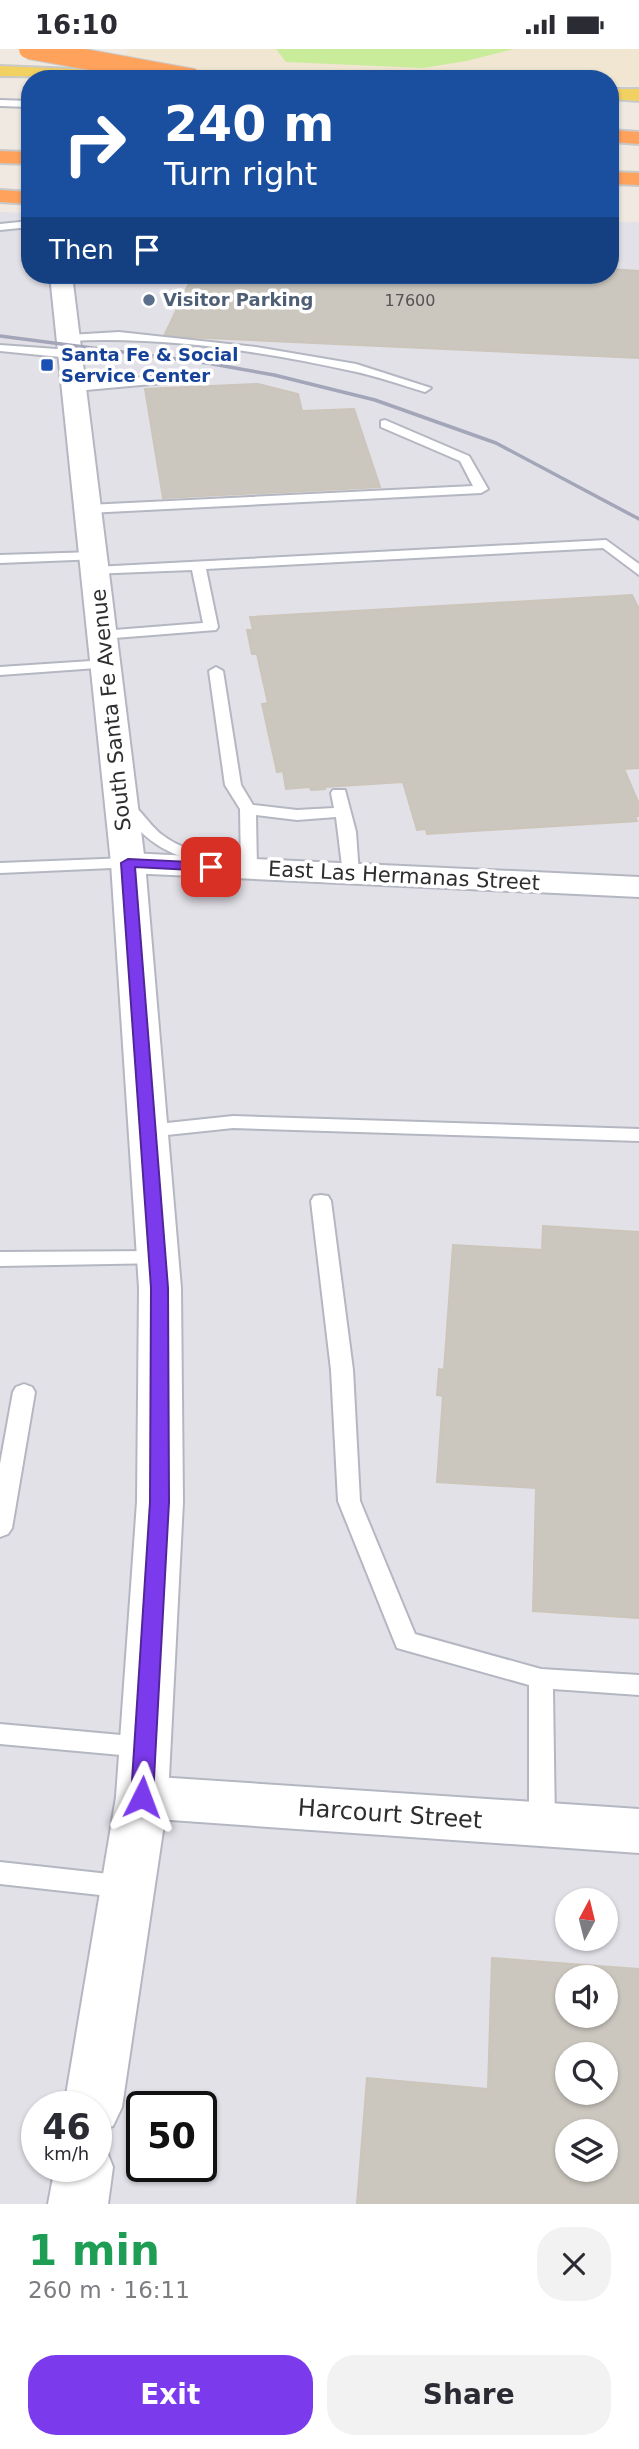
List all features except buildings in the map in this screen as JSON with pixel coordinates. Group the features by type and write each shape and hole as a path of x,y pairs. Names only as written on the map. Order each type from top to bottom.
{"highway":[{"path":"29,49 142,70"},
{"path":"0,53 119,66"},
{"path":"619,137 639,138"},
{"path":"0,140 21,141"},
{"path":"0,146 21,147"},
{"path":"0,157 21,158"},
{"path":"619,163 639,164"},
{"path":"0,172 21,172"},
{"path":"619,180 639,181"},
{"path":"0,196 21,197"}],"main road":[{"path":"58,70 64,49"},
{"path":"0,71 21,73"},
{"path":"0,84 21,85"},
{"path":"619,94 639,95"},
{"path":"619,106 639,107"},
{"name":"South Santa Fe Avenue","path":"62,284 128,863 158,1258 160,1502 143,1772 96,2091"},
{"name":"East Las Hermanas Street","path":"128,863 639,887"},
{"name":"Harcourt Street","path":"143,1772 542,1825 639,1831"},
{"path":"78,2204 82,2182"}],"lane":[{"path":"0,103 21,104"},
{"path":"0,227 21,225"},
{"path":"0,348 70,346 119,335 184,341 208,347 256,350 356,369 425,388"},
{"path":"75,387 192,377"},
{"path":"88,509 481,488 465,459 385,424"},
{"path":"0,559 198,565 606,544 639,571"},
{"path":"102,635 211,627 198,565"},
{"path":"0,671 106,664"},
{"path":"121,802 151,837 163,845 244,869 248,809 233,785 216,671"},
{"path":"339,793 348,832 351,874"},
{"path":"248,809 297,815 343,812"},
{"path":"0,868 128,863"},
{"path":"148,1131 233,1122 639,1135"},
{"path":"321,1201 342,1370 349,1501 406,1641 541,1679 639,1685"},
{"path":"0,1259 158,1258"},
{"path":"0,1528 24,1392"},
{"path":"541,1679 542,1825"},
{"path":"0,1734 143,1772"},
{"path":"0,1873 128,1887"}],"shaded area":[{"path":"132,49 639,49 639,86 619,85 619,70 198,70 123,55"},
{"path":"0,212 21,213 21,284 619,284 619,222 639,222 639,2204 0,2204"}],"green space":[{"path":"276,49 514,49 423,68 286,62"}],"railway":[{"path":"0,336 207,363 274,375 375,400 496,443 639,519"}],"place":[{"name":"Visitor Parking","path":"149,300"},
{"name":"Santa Fe & Social Service Center","path":"47,365"}],"route":[{"path":"142,1797 160,1502 160,1288 128,863 211,867"}]}
